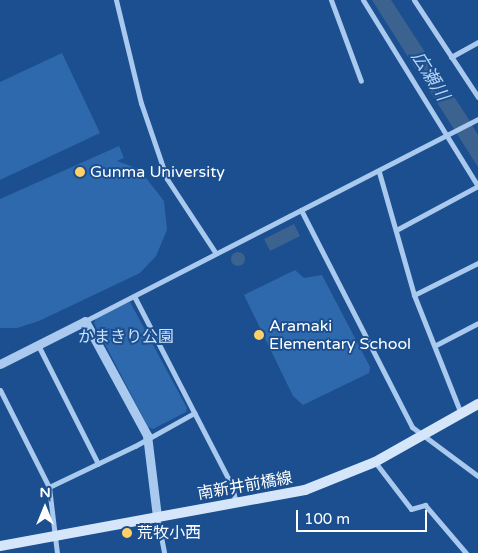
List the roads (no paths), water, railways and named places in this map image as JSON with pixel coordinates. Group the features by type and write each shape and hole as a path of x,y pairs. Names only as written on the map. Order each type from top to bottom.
{"main road":[{"name":"南新井前橋線","path":"0,546 54,534 236,504 305,490 375,462 478,404"}],"street":[{"path":"116,0 134,79 167,179 215,252"},
{"path":"331,0 361,81"},
{"path":"363,0 450,133 478,186 398,229"},
{"path":"414,0 478,97"},
{"path":"451,57 478,42"},
{"path":"0,364 134,296 215,252 379,172 477,120"},
{"path":"379,172 398,229 414,295 436,345 461,414"},
{"path":"301,210 410,423 423,436 478,476"},
{"path":"414,295 478,263"},
{"path":"134,296 232,486 236,504"},
{"path":"85,321 148,439 157,516 164,553"},
{"path":"436,345 478,323"},
{"path":"38,345 98,464"},
{"path":"0,390 49,487 57,553"},
{"path":"49,487 148,439 194,413"},
{"path":"375,462 411,509 423,504 466,553"}],"water":[{"name":"広瀬川","path":"372,0 391,0 466,115 478,135 478,167"},
{"path":"294,224 300,236 270,251 264,239"},
{"path":"238,252 243,254 245,259 243,264 238,266 233,264 231,259 233,254"}],"place":[{"name":"Gunma University","path":"80,172"},
{"name":"Aramaki Elementary School","path":"259,335"},
{"name":"荒牧小西","path":"127,533"}],"park label":[{"name":"かまきり公園","path":"126,337"}]}
